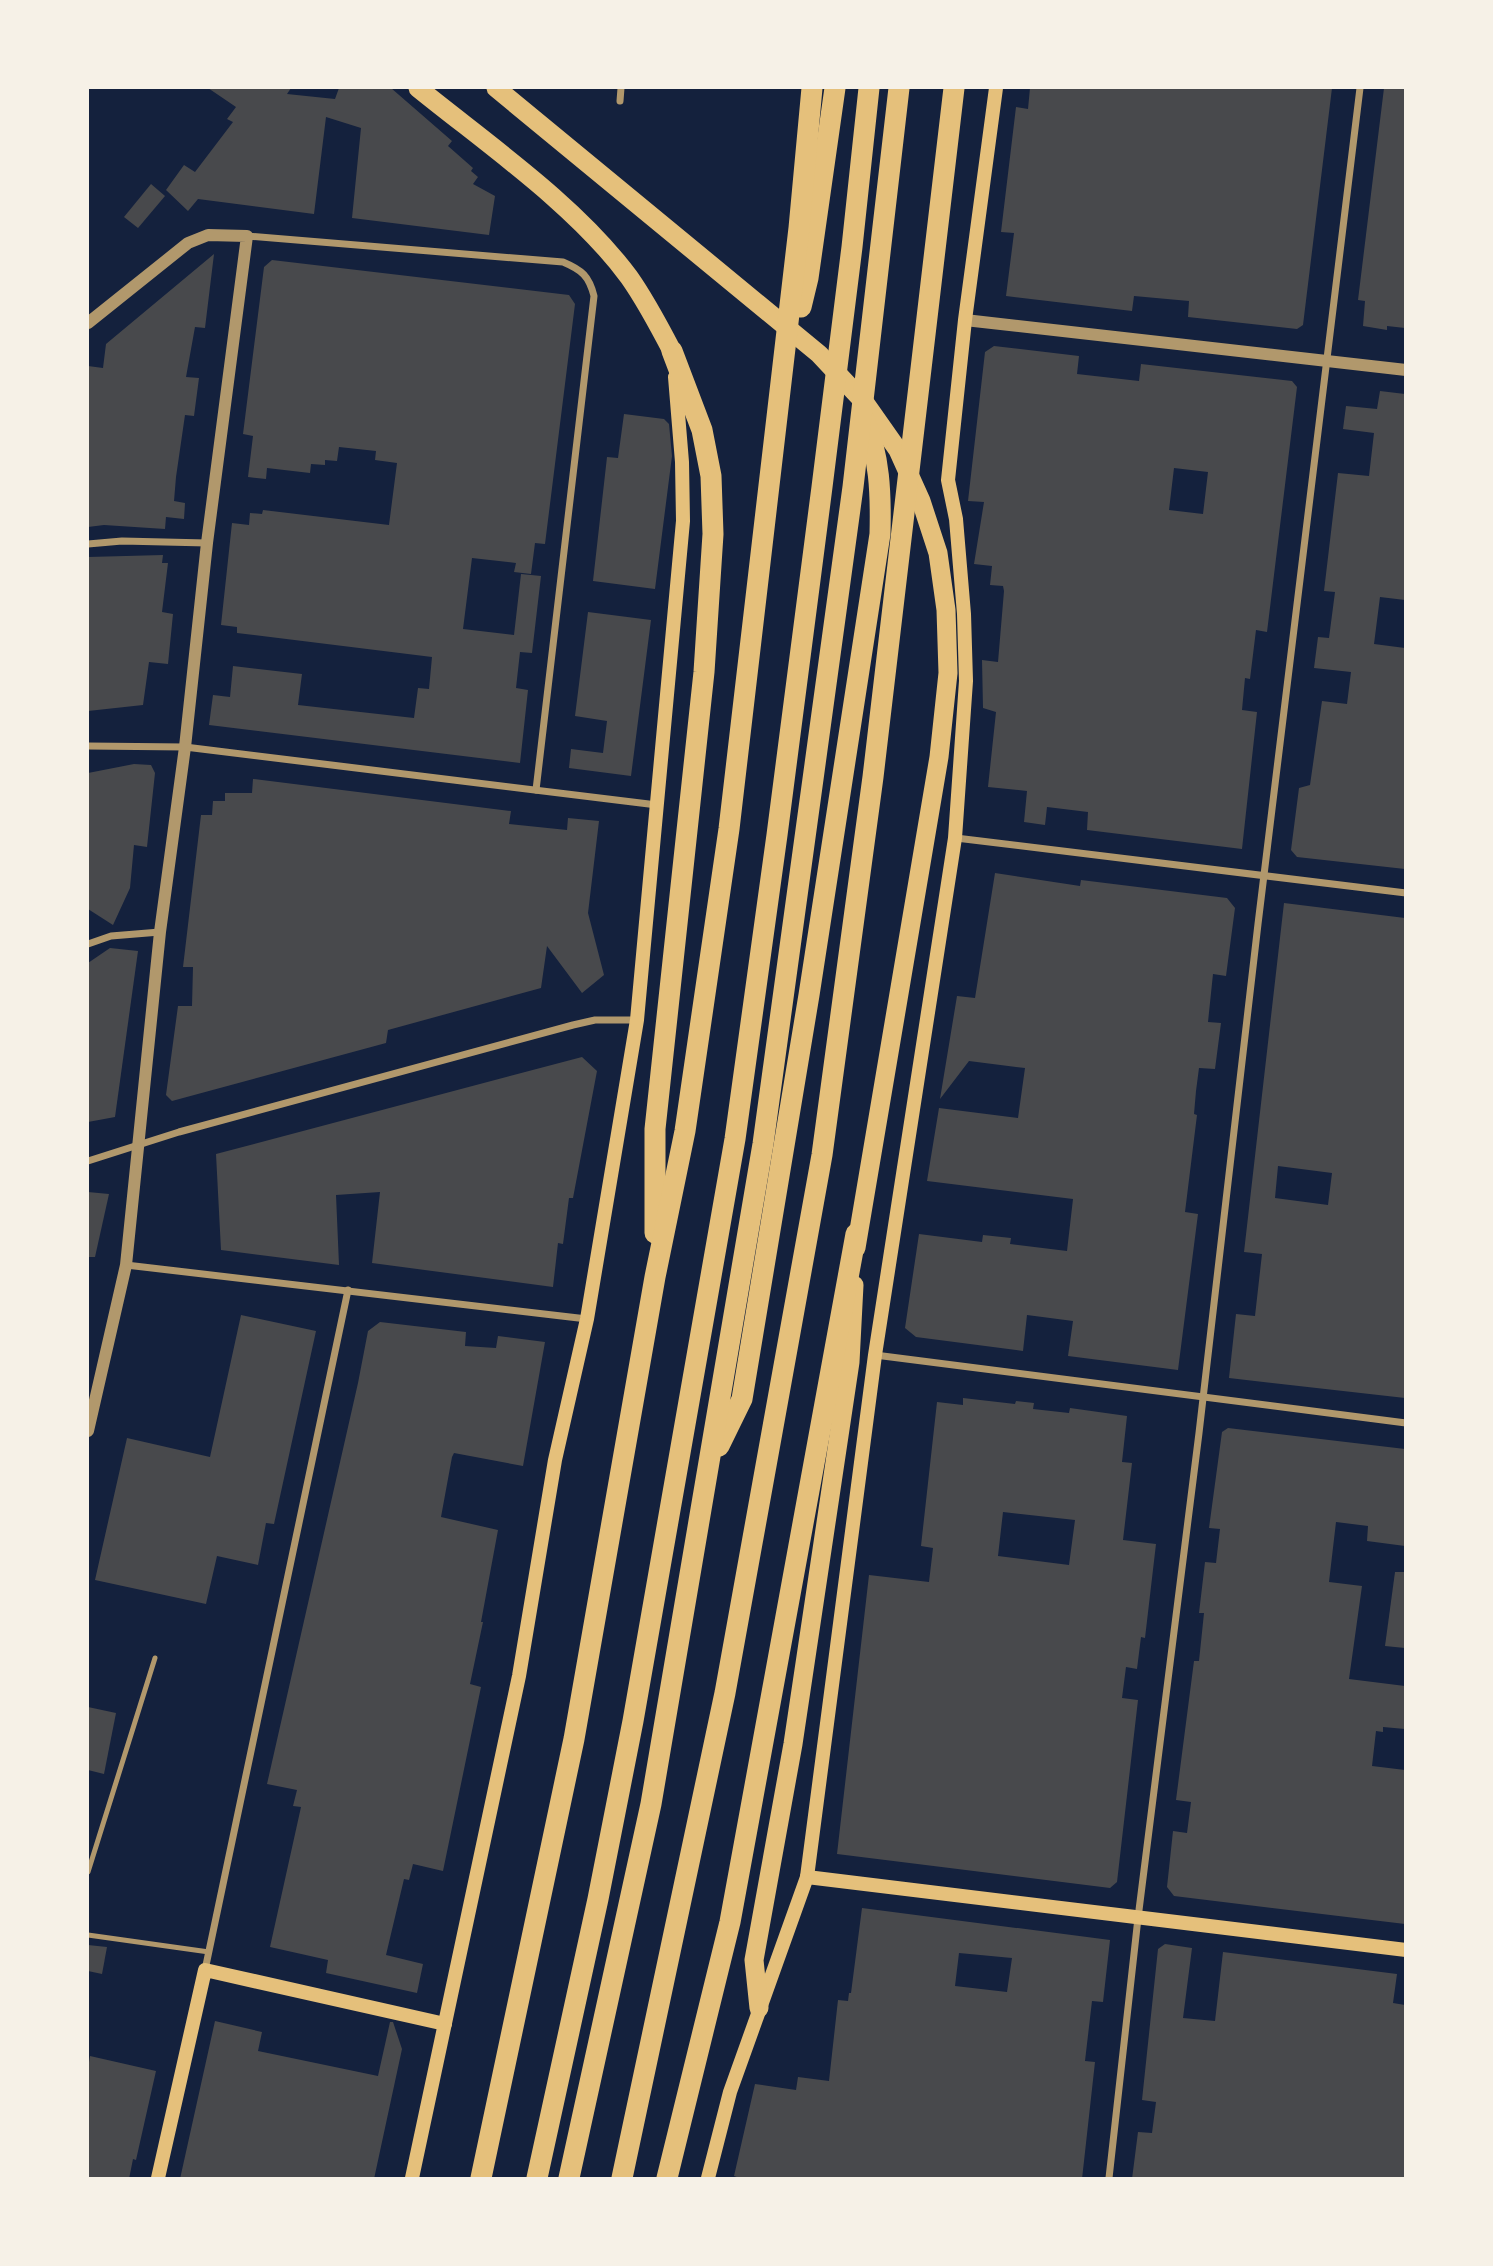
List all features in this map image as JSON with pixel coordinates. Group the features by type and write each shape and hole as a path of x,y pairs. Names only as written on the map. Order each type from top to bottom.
{"highway":[{"path":"418,88 594,235 628,276 650,309 672,351 702,430 710,476 713,534 704,673 655,1129 656,1277"},
{"path":"496,88 819,354 865,404 898,450 921,501 937,553 946,610 948,673 939,757 856,1234 730,1922 667,2179"},
{"path":"481,2179 574,1740 656,1277 685,1131 727,842 813,88"},
{"path":"780,390 808,278 835,88"},
{"path":"537,2179 634,1721 735,1139 808,594 852,247 869,88"},
{"path":"569,2179 651,1804 763,1144 851,501 900,88"},
{"path":"622,2179 725,1693 822,1154 873,777 954,88"},
{"path":"710,1463 742,1399 809,995 880,534 881,485 872,437 853,391"},
{"path":"760,2008 754,1960 793,1744 850,1362 856,1234"}],"main road":[{"path":"708,2179 730,2092 807,1877 875,1355 955,838 965,681 964,614 957,532 948,480 965,320 996,88"},
{"path":"412,2179 519,1676 555,1460 587,1319 637,1020 683,521 679,404 672,351"},
{"path":"807,1877 1405,1950"},
{"path":"158,2179 205,1970 445,2024"}],"street":[{"path":"620,101 621,88"},
{"path":"1109,2179 1138,1918 1204,1396 1360,88"},
{"path":"88,323 188,243 208,235 564,262 580,270 590,280 594,296 536,790"},
{"path":"88,1431 126,1265 160,932 247,236"},
{"path":"965,320 1405,370"},
{"path":"88,544 122,541 207,543"},
{"path":"88,746 185,747 657,806"},
{"path":"955,838 1405,894"},
{"path":"88,944 111,936 160,932"},
{"path":"88,1161 189,1129 573,1024 595,1020 637,1020"},
{"path":"126,1265 587,1319"},
{"path":"205,1970 348,1290"},
{"path":"875,1355 1405,1423"}],"lane":[{"path":"88,1872 155,1658"},
{"path":"88,1935 209,1952"}],"building":[{"path":"208,88 291,88 287,94 335,99 339,88 391,88 452,141 448,146 473,168 471,171 478,177 473,184 495,196 489,235 352,218 361,128 326,117 314,214 198,199 188,211 166,190 184,165 195,172 233,122 227,119 236,107"},
{"path":"1030,88 1332,88 1303,325 1297,329 1188,317 1189,301 1134,296 1132,311 1006,296 1014,233 1001,232 1016,107 1028,109"},
{"path":"1384,88 1405,88 1405,328 1387,326 1387,330 1363,326 1365,301 1358,300"},
{"path":"151,184 165,196 138,228 124,217"},
{"path":"214,254 205,328 195,327 186,377 199,378 194,416 185,415 176,477 174,501 185,503 184,519 166,517 165,529 104,525 88,527 88,366 103,368 106,344"},
{"path":"272,260 569,295 575,304 545,544 535,543 531,574 514,572 516,563 472,558 463,629 514,635 521,574 541,576 532,653 520,652 516,688 528,690 520,763 209,725 213,695 230,697 233,666 302,674 298,705 414,718 418,688 429,689 432,657 237,633 237,627 221,625 232,523 249,525 250,513 262,514 263,510 389,525 397,463 375,460 376,451 339,447 337,461 325,460 325,465 311,464 310,473 267,468 266,479 248,477 253,436 243,434 264,267"},
{"path":"994,346 1079,356 1077,374 1139,381 1141,364 1292,381 1297,387 1267,632 1256,630 1250,679 1245,678 1242,710 1257,712 1242,849 1087,830 1088,812 1047,807 1045,825 1024,822 1027,791 988,787 996,712 983,708 982,660 998,662 1004,591 1003,586 990,585 992,566 974,564 984,502 968,501 985,352","holes":["1174,468 1208,472 1203,514 1169,510"]},
{"path":"1380,391 1405,394 1405,600 1380,597 1374,644 1405,648 1405,869 1297,857 1291,850 1299,788 1310,785 1322,701 1347,704 1351,672 1314,668 1318,637 1329,638 1335,592 1324,591 1338,473 1369,476 1374,433 1343,429 1346,406 1377,409"},
{"path":"624,414 664,419 669,424 672,456 655,589 593,581 607,457 618,458"},
{"path":"163,555 162,563 168,563 162,612 173,614 168,664 149,662 143,705 88,711 88,557"},
{"path":"588,612 651,620 631,776 569,768 571,749 603,753 607,721 575,716"},
{"path":"134,764 151,765 155,773 147,847 134,845 130,888 113,925 88,909 88,773"},
{"path":"253,779 511,811 509,824 567,830 568,818 599,821 588,913 604,975 582,993 547,946 541,988 388,1030 386,1043 172,1101 166,1095 178,1006 192,1006 193,967 183,967 201,815 212,815 213,801 225,801 225,793 252,793"},
{"path":"995,873 1080,886 1081,880 1227,898 1235,908 1226,976 1213,974 1208,1022 1221,1023 1215,1069 1199,1068 1196,1091 1194,1114 1197,1115 1185,1212 1198,1214 1178,1370 1068,1356 1073,1321 1027,1315 1023,1351 916,1337 905,1328 919,1234 982,1242 983,1235 1011,1238 1010,1244 1067,1251 1073,1199 927,1181 939,1108 1018,1118 1025,1068 969,1061 940,1099 957,996 975,998"},
{"path":"1284,903 1405,918 1405,1398 1229,1378 1236,1314 1255,1316 1262,1254 1244,1252","holes":["1278,1166 1332,1173 1328,1205 1275,1198"]},
{"path":"110,948 138,951 115,1117 88,1122 88,963"},
{"path":"582,1057 597,1071 573,1198 569,1198 563,1244 558,1243 553,1287 372,1263 380,1192 336,1195 339,1265 221,1250 216,1154"},
{"path":"88,1192 109,1194 95,1257 88,1257"},
{"path":"241,1315 316,1331 274,1524 266,1523 258,1565 217,1556 206,1604 95,1580 127,1438 210,1457"},
{"path":"380,1322 466,1332 465,1346 496,1348 498,1336 545,1342 523,1466 454,1453 452,1457 441,1517 498,1530 470,1684 481,1687 443,1871 413,1864 409,1880 404,1879 386,1955 423,1964 417,1993 326,1973 328,1960 270,1947 301,1807 293,1806 297,1790 267,1784 368,1331"},
{"path":"963,1398 1015,1404 1016,1401 1034,1403 1033,1409 1069,1413 1070,1408 1127,1416 1122,1462 1132,1463 1123,1540 1156,1544 1145,1638 1141,1637 1137,1669 1126,1667 1122,1698 1138,1700 1117,1882 1110,1888 837,1854 869,1575 929,1582 933,1548 921,1546 937,1402 963,1405","holes":["1003,1512 1075,1520 1069,1565 998,1556"]},
{"path":"1228,1428 1405,1449 1405,1546 1367,1541 1368,1526 1336,1522 1329,1582 1362,1586 1349,1679 1405,1686 1405,1729 1383,1727 1383,1732 1376,1731 1372,1766 1405,1770 1405,1924 1174,1896 1167,1887 1173,1831 1187,1833 1191,1802 1176,1800 1194,1661 1199,1661 1204,1613 1199,1613 1205,1562 1216,1563 1220,1529 1209,1528 1222,1432"},
{"path":"1395,1572 1405,1572 1405,1648 1385,1646"},
{"path":"88,1707 116,1713 104,1774 88,1770"},
{"path":"862,1908 1110,1940 1103,2002 1092,2001 1085,2061 1095,2062 1082,2179 742,2179 734,2176 755,2084 796,2090 798,2077 829,2081 838,2000 848,2001","holes":["959,1953 1012,1958 1007,1992 955,1986"]},
{"path":"1165,1944 1192,1948 1183,2018 1215,2021 1223,1952 1397,1974 1393,2003 1405,2005 1405,2179 1132,2179 1138,2132 1152,2133 1156,2102 1142,2100 1158,1949"},
{"path":"88,1945 107,1947 102,1974 88,1971"},
{"path":"215,2021 262,2032 258,2051 378,2076 390,2022 393,2022 402,2049 374,2179 180,2179"},
{"path":"90,2056 156,2071 136,2160 133,2159 129,2179 88,2179"}]}
